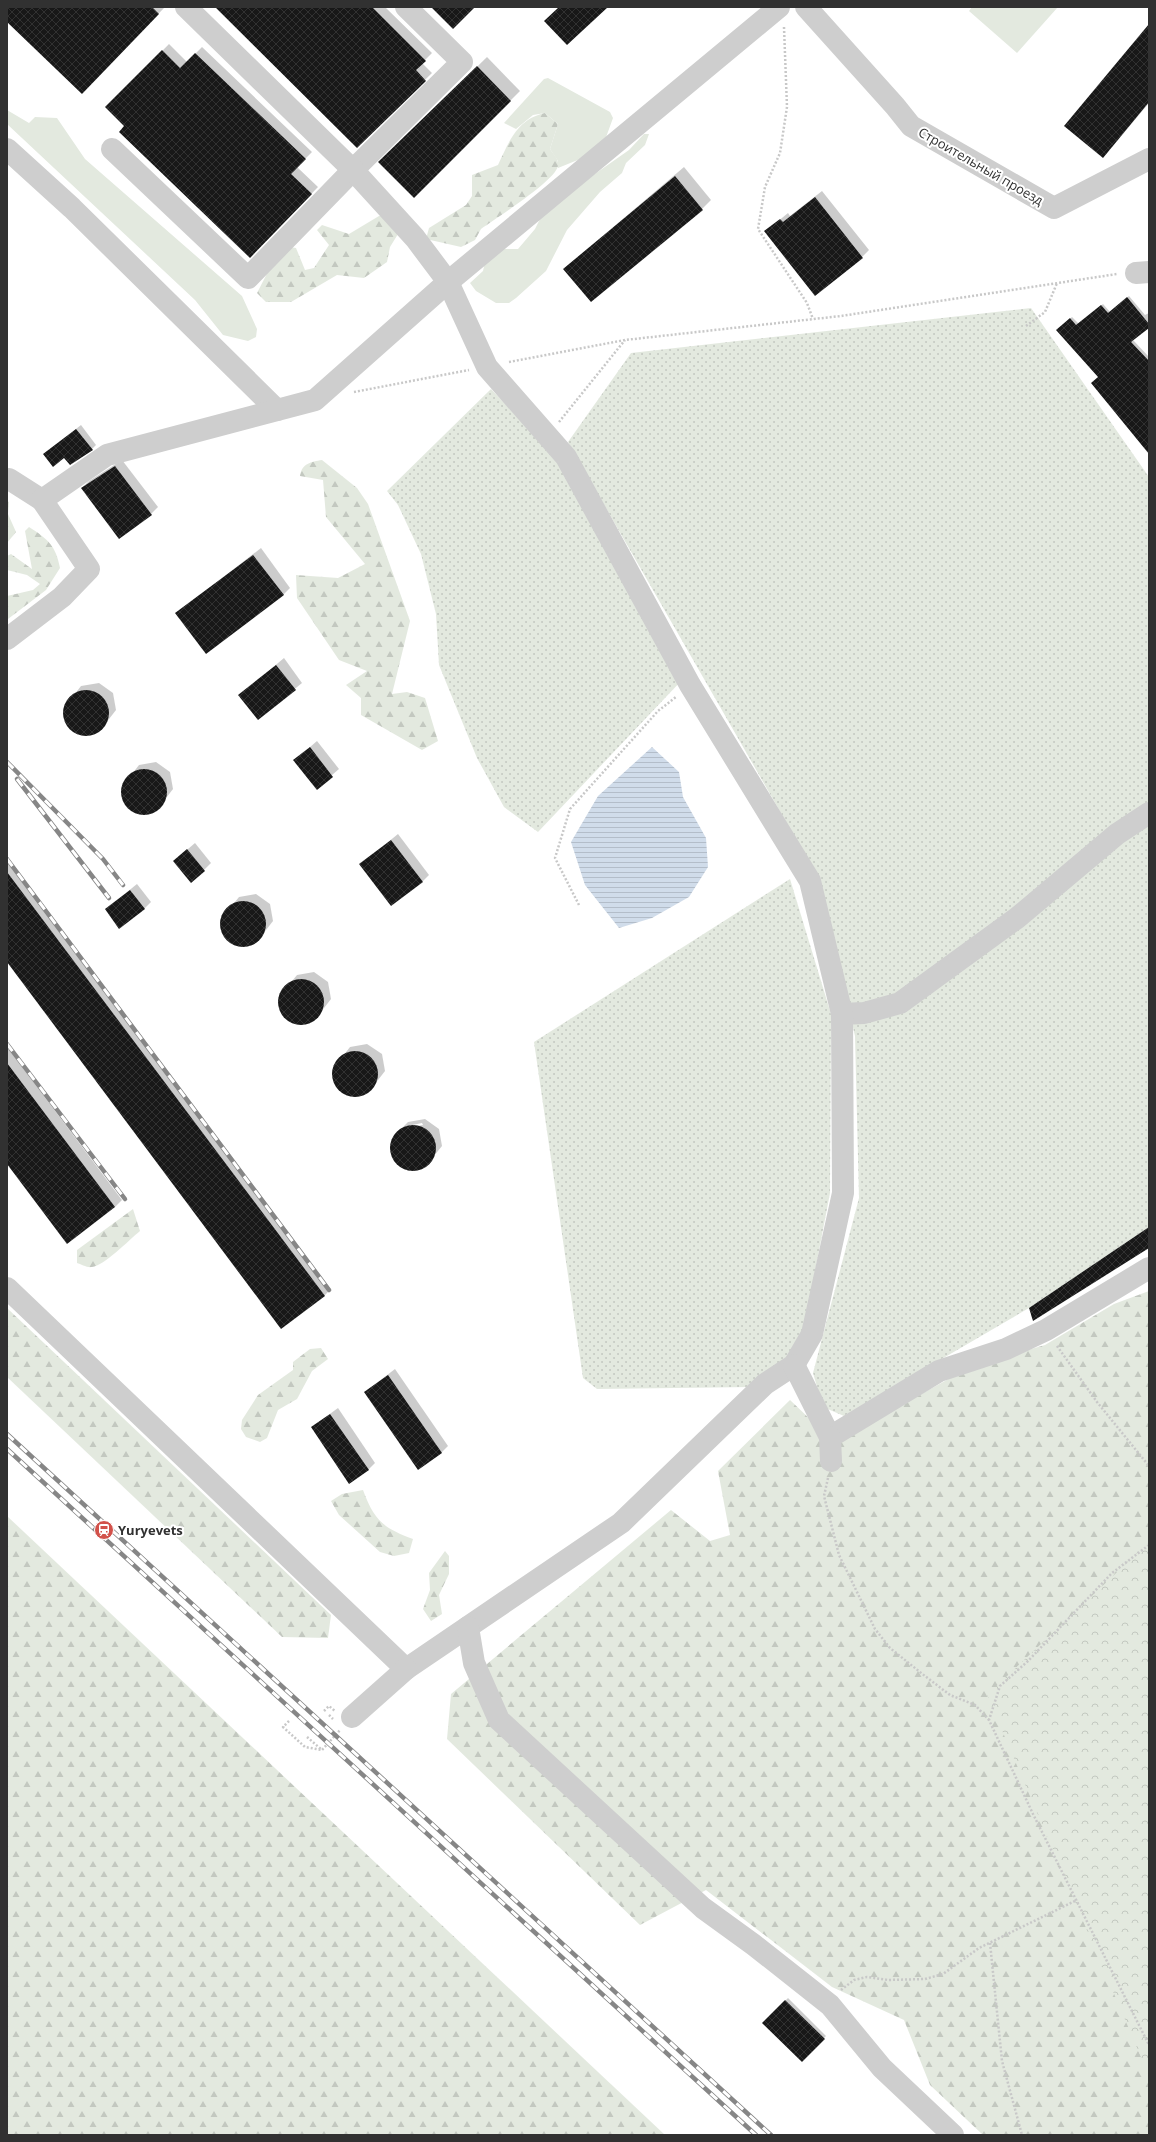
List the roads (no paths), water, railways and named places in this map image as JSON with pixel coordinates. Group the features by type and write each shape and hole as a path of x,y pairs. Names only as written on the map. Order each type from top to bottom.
{"street":[{"path":"186,7 353,170 415,238 448,282 487,367 566,457 690,685 810,881 842,1014 843,1193 812,1334 794,1365 765,1384 621,1524 406,1669 352,1717"},
{"path":"112,149 248,278 353,170 462,62 406,7"},
{"name":"Строительный проезд","path":"806,7 895,106 911,126 1054,208 1149,159"},
{"path":"42,500 107,454 315,400 448,282 782,15"},
{"path":"7,149 72,208 277,410"},
{"path":"7,639 62,597 90,569 42,500 8,478"},
{"path":"842,1014 864,1013 900,1004 1017,918 1117,834 1149,813"},
{"path":"830,1437 939,1371 1006,1350 1046,1330 1149,1268"},
{"path":"7,1288 406,1669"},
{"path":"794,1365 830,1437 831,1460"},
{"path":"468,1627 474,1663 499,1720 703,1908 754,1945 830,2005 882,2068 953,2135"}],"water":[{"path":"652,747 679,772 683,797 706,838 708,867 689,897 652,918 619,928 585,885 571,842 598,796"}],"railway":[{"path":"7,762 103,859 123,885"},
{"path":"17,779 109,898"},
{"path":"7,859 329,1290"},
{"path":"7,1044 125,1199"},
{"path":"7,1434 771,2135"},
{"path":"7,1449 756,2135"}],"place":[{"name":"Yuryevets","path":"104,1530"}]}
